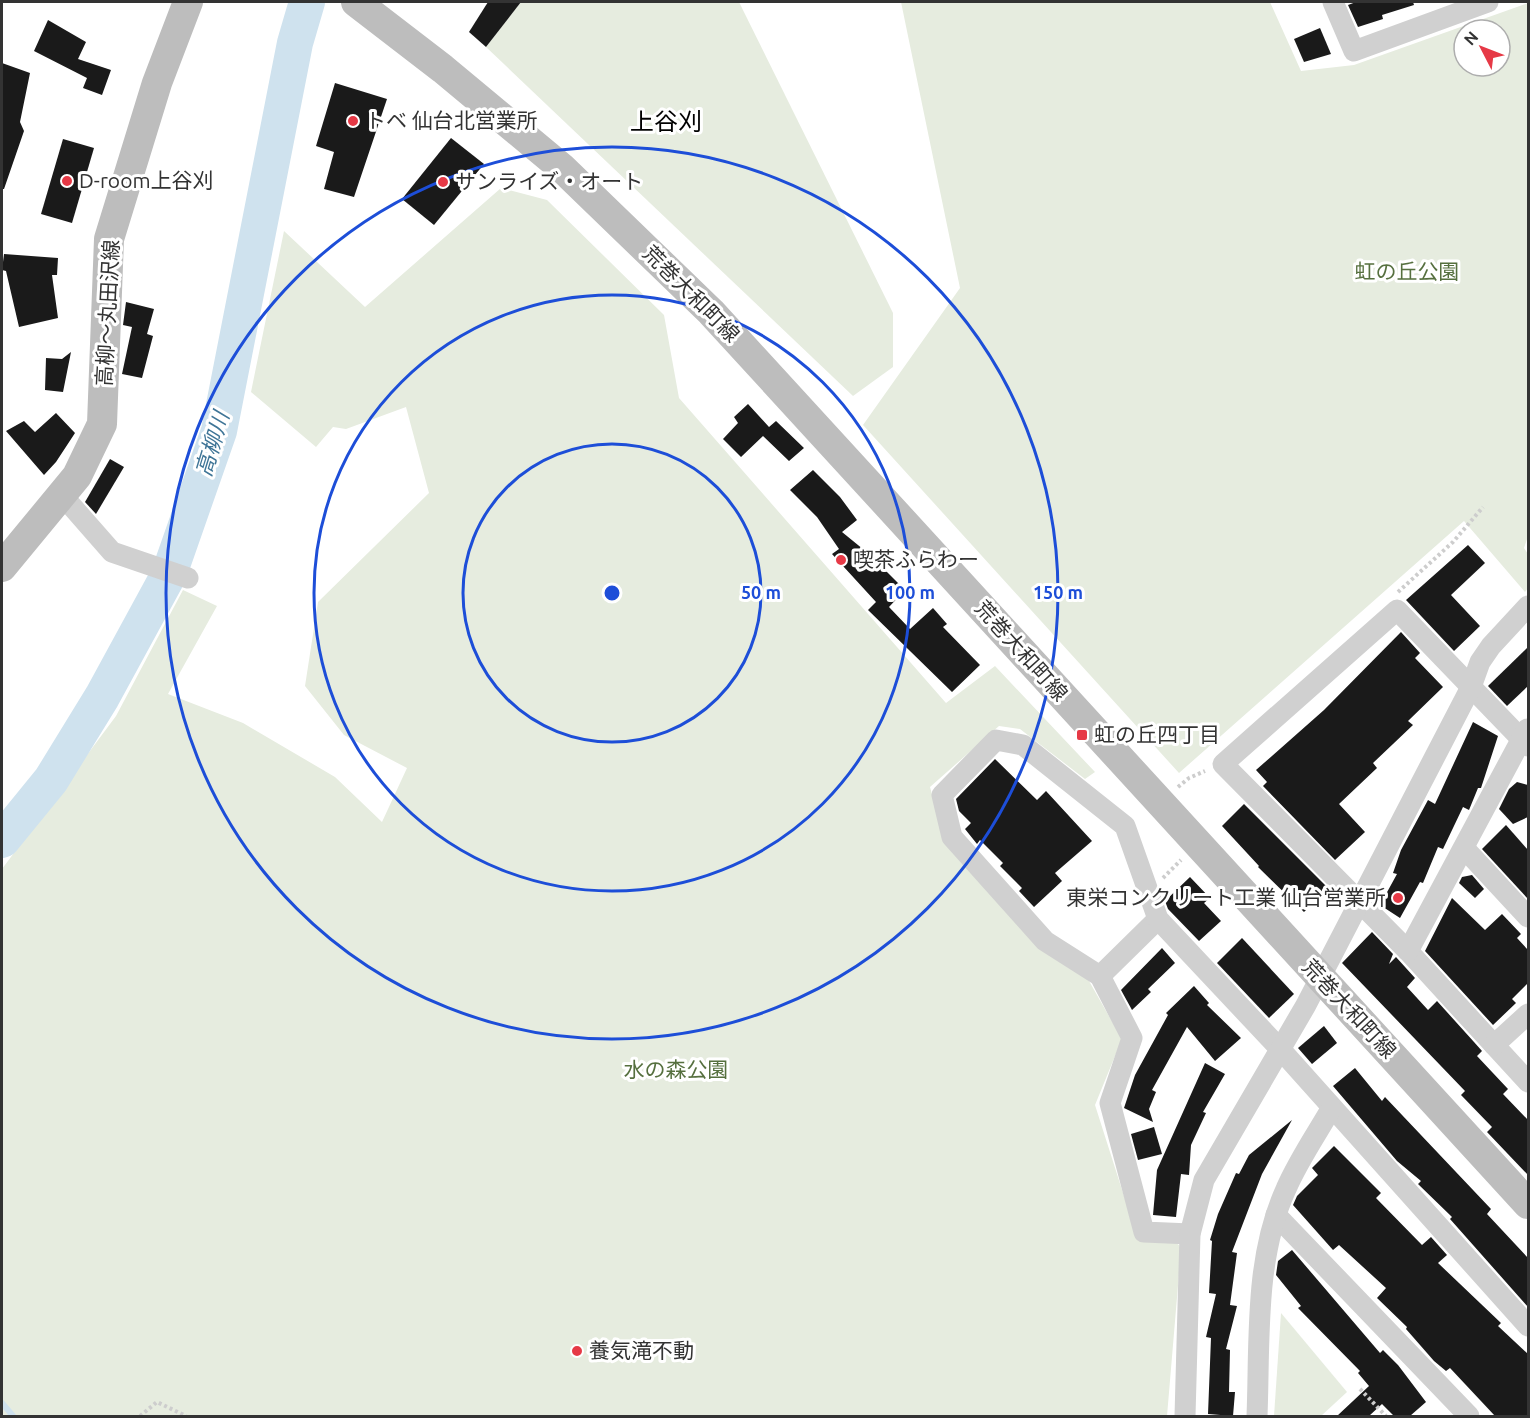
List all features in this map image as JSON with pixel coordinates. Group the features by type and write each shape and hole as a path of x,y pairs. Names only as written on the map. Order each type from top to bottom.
{"street":[{"name":"高柳～丸田沢線","path":"2,567 77,476 102,424 109,239 157,83 188,2"},
{"name":"荒巻大和町線","path":"356,2 443,69 562,168 711,312 1528,1204"},
{"path":"1333,2 1354,51 1488,2"},
{"path":"62,495 112,552 188,578"},
{"path":"1185,1416 1190,1234 1204,1180 1281,1050 1320,977 1471,687 1480,662 1491,646 1528,606"},
{"path":"1408,951 1526,737 1471,687 1398,610 1223,764 1360,900 1528,1082"},
{"path":"1190,1234 1144,1233 1110,1103 1132,1038 1100,976 1045,941 952,837 942,795 996,740 1023,745 1125,826 1158,919 1281,1050 1528,1326"},
{"path":"1464,848 1528,917"},
{"path":"1100,976 1158,919"},
{"path":"1494,1045 1528,1014"},
{"path":"1257,1416 1263,1271 1276,1215 1286,1188 1332,1109"},
{"path":"1276,1215 1469,1416"}],"path":[{"path":"1398,610 1396,593 1453,542 1483,507"},
{"path":"1177,788 1189,778 1223,764"},
{"path":"1360,1389 1386,1416"},
{"path":"140,1416 157,1401 186,1416"}],"green space":[{"path":"521,2 739,2 893,313 893,367 853,396 486,47"},
{"name":"虹の丘公園","path":"901,2 1270,2 1301,71 1354,65 1452,30 1452,78 1512,78 1512,18 1486,18 1528,3 1528,536 1524,548 1528,554 1528,588 1525,592 1464,521 1179,773 863,425 960,288"},
{"name":"水の森公園","path":"501,188 547,200 664,315 679,398 946,703 995,666 1095,772 1085,779 1020,729 999,726 930,787 945,842 1089,981 1122,1039 1095,1105 1138,1240 1173,1241 1179,1245 1181,1250 1167,1416 2,1416 2,869 116,716 183,590 217,606 168,694 243,723 335,777 382,822 407,768 344,735 305,686 318,602 429,493 406,407 346,429 333,427 316,447 251,392 284,231 365,307"},
{"path":"1281,1313 1347,1392 1321,1416 1274,1416"}],"building":[{"path":"488,2 521,2 486,47 469,32"},
{"path":"1356,2 1413,2 1414,5 1382,15 1383,19 1358,27 1348,5"},
{"path":"48,20 86,42 78,59 111,70 102,95 83,88 87,78 34,51"},
{"path":"1320,28 1331,54 1304,62 1294,39"},
{"path":"2,63 30,73 20,122 24,131 4,189 2,189"},
{"path":"335,83 387,99 354,197 324,189 334,152 316,146"},
{"path":"451,138 484,164 434,225 402,199"},
{"name":"D-room上谷刈","path":"63,139 94,148 72,223 41,214"},
{"path":"4,254 58,258 57,275 52,275 58,318 19,327 6,271 2,270"},
{"path":"126,302 154,309 147,334 153,336 142,378 122,374 132,327 123,325"},
{"path":"71,352 63,392 45,390 46,358 62,359"},
{"path":"748,404 769,427 776,421 804,448 789,461 763,436 741,457 723,439 738,423 734,417"},
{"path":"56,413 75,433 56,462 44,475 6,431 24,421 35,432"},
{"path":"110,459 124,467 96,514 85,502"},
{"path":"813,470 840,497 857,520 842,532 869,554 905,590 889,607 910,629 933,608 947,624 943,627 980,665 952,692 868,610 876,602 832,554 839,549 817,517 790,490"},
{"path":"1468,545 1485,563 1451,595 1480,626 1454,651 1406,600"},
{"path":"1401,632 1420,653 1415,658 1443,687 1408,721 1413,725 1373,763 1377,768 1339,804 1365,832 1335,860 1263,786 1267,782 1256,770 1324,710"},
{"path":"1528,647 1528,686 1507,706 1488,686"},
{"path":"1473,722 1498,736 1481,788 1478,788 1469,810 1463,807 1443,849 1438,847 1423,883 1420,882 1400,918 1380,905 1397,874 1393,873 1401,850 1428,800 1435,804"},
{"path":"995,759 1037,800 1046,791 1092,841 1055,873 1062,881 1034,907 1019,891 1022,888 1000,866 1003,863 980,840 977,844 965,829 971,823 959,811 956,799"},
{"path":"1517,782 1528,785 1528,817 1513,824 1499,809 1509,789"},
{"path":"1244,804 1328,888 1304,912 1258,867 1222,826"},
{"path":"1506,825 1528,850 1528,899 1482,849"},
{"path":"1472,875 1484,889 1475,898 1459,883 1462,877"},
{"path":"1190,877 1210,898 1204,903 1221,921 1199,941 1168,909 1165,901"},
{"path":"1452,898 1485,930 1502,914 1521,934 1517,938 1528,950 1528,983 1512,999 1516,1003 1493,1025 1425,951"},
{"path":"1372,932 1393,954 1389,964 1396,957 1415,978 1407,987 1428,1010 1437,1001 1482,1051 1477,1056 1508,1089 1503,1094 1528,1120 1528,1175 1487,1132 1492,1127 1461,1095 1465,1091 1342,963"},
{"path":"1242,938 1294,994 1269,1018 1217,963"},
{"path":"1162,948 1175,963 1148,989 1151,992 1132,1010 1121,990"},
{"path":"1194,986 1209,1003 1207,1005 1241,1038 1215,1061 1187,1027 1152,1090 1156,1092 1149,1109 1153,1122 1124,1108 1135,1075 1168,1015 1166,1013"},
{"path":"1324,1026 1337,1043 1312,1064 1298,1048"},
{"path":"1205,1063 1225,1074 1203,1112 1206,1113 1191,1145 1189,1175 1181,1174 1176,1217 1153,1215 1157,1170"},
{"path":"1355,1068 1382,1101 1385,1097 1491,1209 1487,1214 1528,1258 1528,1307 1450,1219 1452,1217 1418,1184 1421,1181 1397,1161 1333,1086"},
{"path":"1292,1120 1262,1174 1232,1252 1237,1253 1230,1305 1237,1306 1226,1349 1230,1350 1229,1392 1235,1392 1233,1416 1208,1414 1211,1338 1206,1337 1216,1294 1209,1293 1212,1241 1210,1240 1218,1214 1236,1173 1239,1174 1249,1155"},
{"path":"1154,1127 1162,1154 1138,1160 1131,1134"},
{"path":"1334,1146 1381,1193 1376,1198 1422,1245 1431,1237 1447,1255 1438,1263 1501,1323 1498,1326 1528,1354 1528,1416 1495,1416 1450,1368 1446,1371 1434,1361 1406,1329 1407,1327 1377,1298 1386,1288 1339,1245 1333,1250 1293,1205 1297,1196 1318,1175 1312,1168"},
{"path":"1292,1250 1380,1353 1383,1350 1398,1365 1426,1402 1410,1416 1394,1416 1382,1404 1369,1416 1337,1416 1369,1386 1358,1373 1360,1371 1298,1308 1301,1306 1276,1275 1278,1261"}],"waterway":[{"name":"高柳川","path":"2,840 51,780 102,697 169,574 219,431 295,43 307,2"},
{"path":"2,1403 13,1416"}],"place":[{"name":"トベ 仙台北営業所","path":"353,121"},
{"name":"D-room上谷刈","path":"67,181"},
{"name":"サンライズ・オート","path":"443,182"},
{"name":"喫茶ふらわー","path":"841,560"},
{"name":"虹の丘四丁目","path":"1082,735"},
{"name":"東栄コンクリート工業 仙台営業所","path":"1398,898"},
{"name":"養気滝不動","path":"577,1351"}],"district":[{"name":"上谷刈","path":"666,122"}]}
